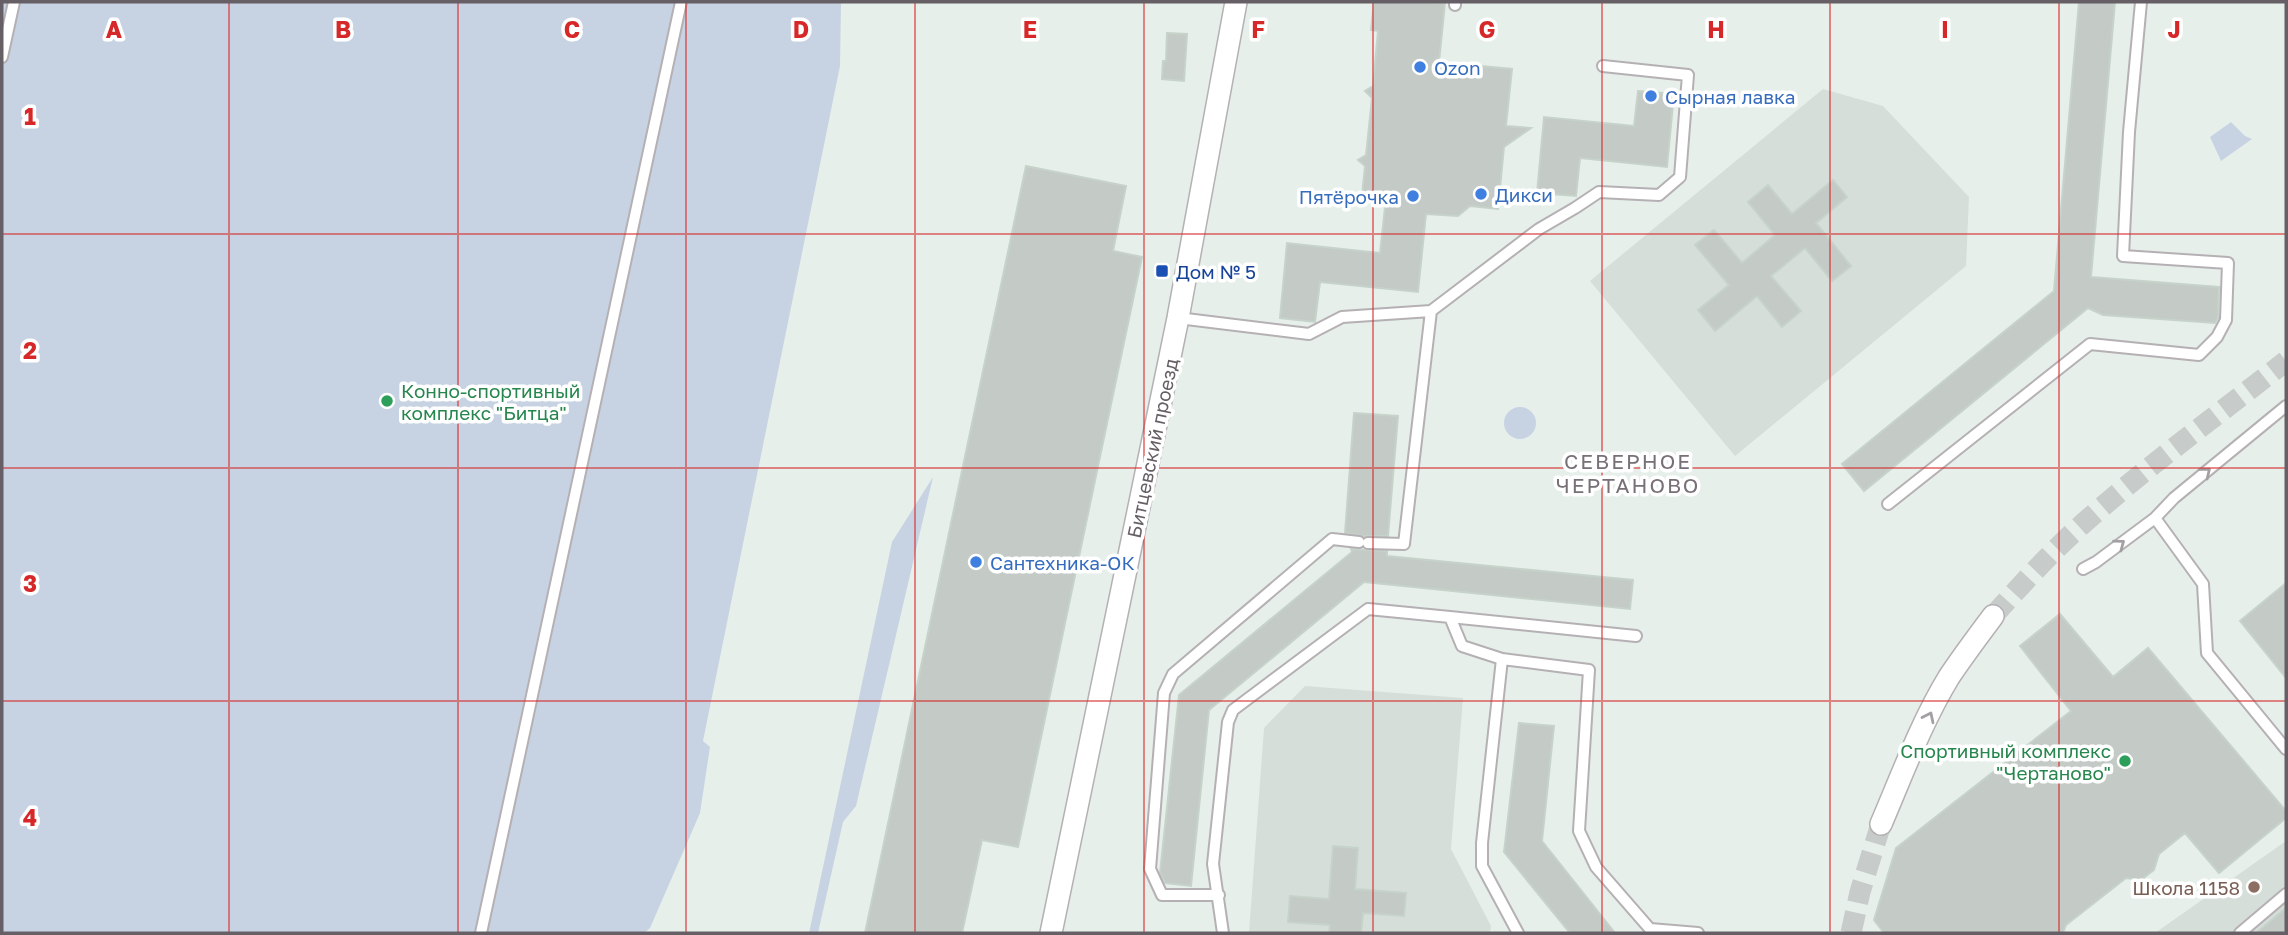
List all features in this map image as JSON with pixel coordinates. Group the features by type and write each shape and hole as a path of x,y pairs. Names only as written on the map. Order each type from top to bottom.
{"street":[{"name":"Битцевский проезд","path":"1051,933 1178,318 1236,2"},
{"path":"1881,824 1915,745 1948,679 1993,616"}],"lane":[{"path":"2,57 13,2"},
{"path":"481,933 681,2"},
{"path":"1888,504 2090,344 2199,355 2217,337 2226,320 2228,263 2123,256 2129,132 2141,2"},
{"path":"1178,318 1310,334 1342,317 1431,311 1539,229 1599,192 1660,195 1680,177 1688,75 1603,66"},
{"path":"1219,895 1162,895 1150,869 1164,693 1173,674 1332,540 1404,544 1431,311"},
{"path":"2083,569 2155,517 2174,498 2286,406"},
{"path":"2155,517 2203,584 2207,653 2286,749"},
{"path":"1223,933 1213,864 1228,723 1233,710 1368,609 1636,636"},
{"path":"1450,617 1462,646 1502,659 1590,670 1579,831 1596,867 1650,929 1698,933"},
{"path":"1502,659 1482,843 1482,866 1518,933"},
{"path":"2240,933 2286,894"}],"shaded area":[{"name":"Конно-спортивный комплекс \"Битца\"","path":"2,2 841,2 840,66 703,741 710,747 700,813 650,928 644,933 2,933"},
{"path":"1823,89 1883,106 1969,197 1966,266 1735,456 1590,281"},
{"path":"2231,122 2252,139 2221,161 2210,137"},
{"path":"1520,407 1531,412 1536,423 1531,434 1520,439 1509,434 1504,423 1509,412"},
{"path":"933,477 856,806 843,822 818,933 809,933 892,542"},
{"path":"1305,686 1463,698 1451,849 1491,926 1490,933 1249,933 1264,728"},
{"name":"Школа 1158","path":"2286,841 2286,933 2155,933"}],"building":[{"path":"1374,2 1445,3 1439,62 1512,69 1506,126 1531,128 1504,147 1498,209 1470,206 1458,216 1426,214 1418,292 1320,282 1315,322 1280,318 1287,243 1380,253 1386,198 1362,196 1365,166 1358,160 1366,155 1372,98 1365,91 1373,86 1378,31 1371,30"},
{"path":"2079,2 2115,2 2091,277 2219,287 2218,318 2215,323 2103,315 2088,308 1864,491 1842,464 2054,291"},
{"path":"1167,33 1187,34 1184,81 1162,79"},
{"path":"1638,91 1674,94 1667,167 1580,158 1576,196 1537,193 1544,117 1634,126"},
{"path":"1026,166 1126,186 1113,251 1142,257 1018,847 982,840 962,933 865,933"},
{"path":"1833,180 1847,197 1816,223 1851,266 1832,281 1805,248 1771,276 1801,311 1782,327 1757,296 1715,331 1698,310 1729,285 1695,245 1714,230 1742,263 1775,235 1748,202 1768,185 1792,214"},
{"path":"1354,413 1398,416 1388,536 1345,533"},
{"path":"1351,549 1387,551 1387,556 1633,580 1630,609 1364,582 1209,710 1191,886 1165,883 1160,873 1179,695 1352,552"},
{"path":"2286,583 2286,678 2240,621"},
{"name":"Спортивный комплекс \"Чертаново\"","path":"2060,614 2113,677 2148,648 2286,811 2286,818 2219,873 2185,833 2159,854 2154,870 2141,880 2126,878 2066,925 2063,933 1884,933 1874,920 1896,848 2071,711 2020,646"},
{"path":"1519,723 1554,726 1542,841 1615,933 1570,933 1504,852"},
{"path":"1333,846 1358,848 1355,889 1406,893 1404,916 1363,913 1361,933 1329,933 1330,925 1288,922 1290,896 1329,899"},
{"path":"2286,908 2286,933 2256,933"}],"tunnel":[{"path":"1993,616 2050,555 2110,500 2286,361"},
{"path":"1851,933 1860,892 1881,824"}],"place":[{"name":"Ozon","path":"1420,67"},
{"name":"Сырная лавка","path":"1651,96"},
{"name":"Дикси","path":"1481,194"},
{"name":"Пятёрочка","path":"1413,196"},
{"name":"Дом № 5","path":"1162,271"},
{"name":"Конно-спортивный комплекс \"Битца\"","path":"387,401"},
{"name":"Сантехника-ОК","path":"976,562"},
{"name":"Спортивный комплекс \"Чертаново\"","path":"2125,761"},
{"name":"Школа 1158","path":"2254,887"}],"district":[{"name":"СЕВЕРНОЕ ЧЕРТАНОВО","path":"1628,473"}]}
